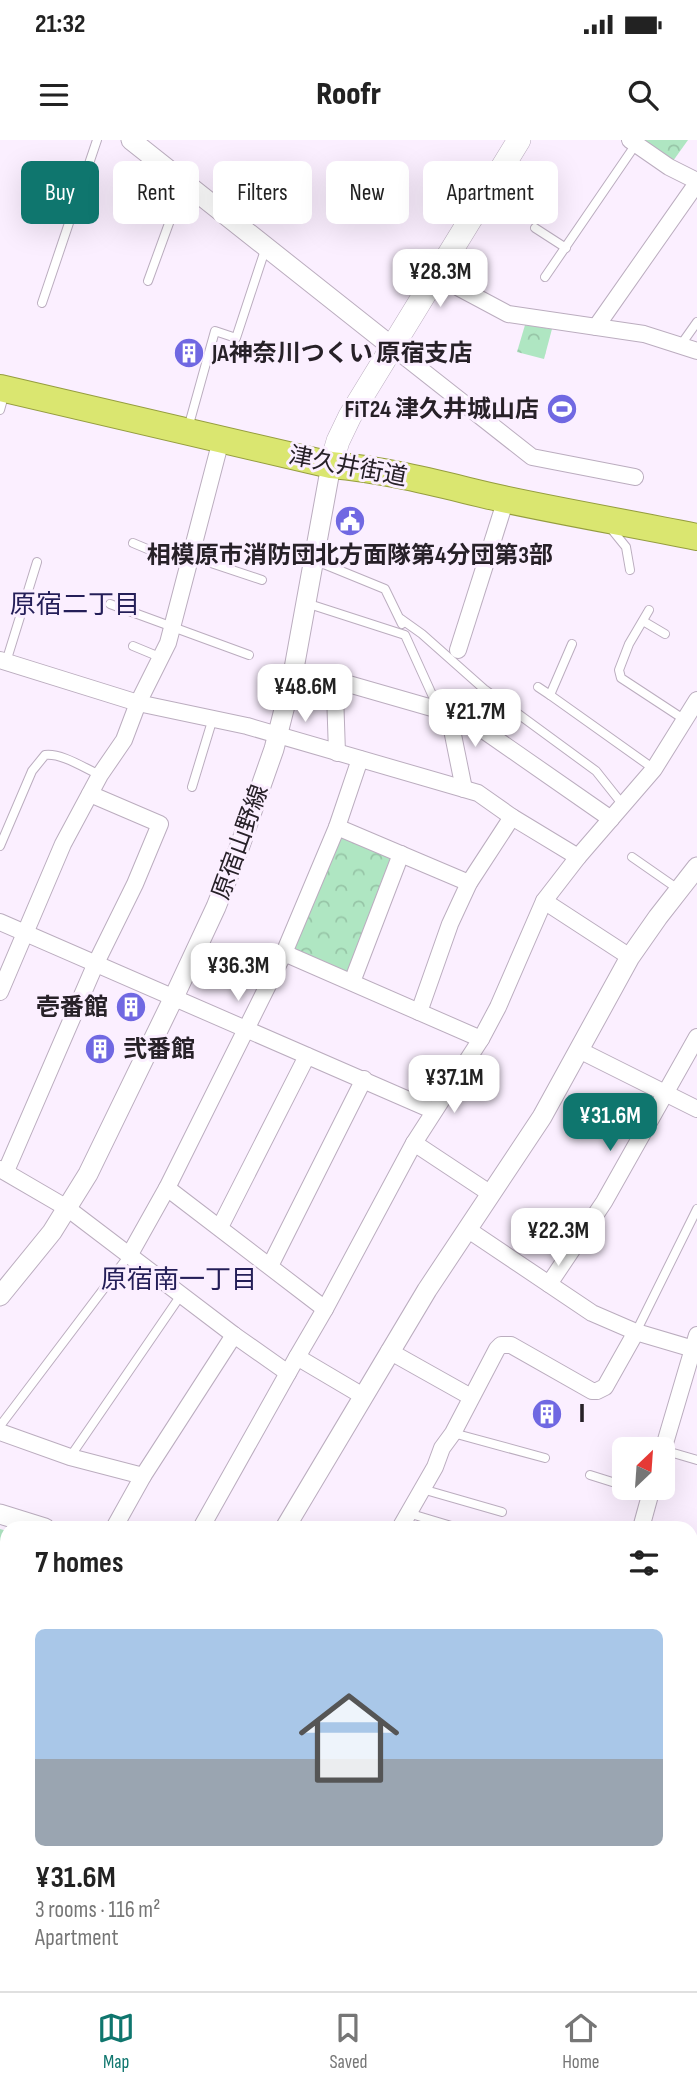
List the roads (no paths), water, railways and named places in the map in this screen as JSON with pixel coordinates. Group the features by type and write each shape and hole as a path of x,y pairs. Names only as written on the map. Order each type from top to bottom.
{"highway":[{"name":"津久井街道","path":"2,396 187,432 331,465 379,471 697,537"}],"main road":[{"path":"331,465 349,416 519,140"}],"street":[{"path":"131,140 158,161"},
{"path":"596,327 697,182 669,167 633,142"},
{"path":"199,194 532,457 635,477"},
{"path":"435,275 508,314 644,334 697,351"},
{"path":"0,992 63,845 100,775 124,740 138,703 162,658 173,626 221,440"},
{"name":"原宿山野線","path":"0,1296 34,1256 88,1174 216,907 278,735 293,674 331,465"},
{"path":"458,650 506,499"},
{"path":"3,661 138,703 278,735 478,793 578,857"},
{"path":"338,752 335,688 341,684 473,723 611,819"},
{"path":"205,1521 326,1309 414,1143 498,1007 544,901 654,769 693,708"},
{"path":"444,713 464,789"},
{"path":"130,1254 167,1188 284,953 337,827 360,759"},
{"path":"90,794 160,824 3,1170 67,1208 288,1373"},
{"path":"419,1012 450,923 469,883 512,817"},
{"path":"337,827 469,883"},
{"path":"352,982 401,854"},
{"path":"289,1521 390,1351 542,1117 630,957 697,867"},
{"path":"544,901 630,957"},
{"path":"0,922 434,1111"},
{"path":"284,953 481,1038"},
{"path":"549,1284 604,1202 697,1037"},
{"path":"579,1050 697,1109"},
{"path":"220,1227 307,1055"},
{"path":"270,1266 364,1079"},
{"path":"414,1143 491,1194"},
{"path":"167,1188 326,1309"},
{"path":"467,1229 592,1313 636,1332 696,1344 667,1437"},
{"path":"404,1521 497,1349 505,1344 592,1391 602,1390 636,1332"},
{"path":"118,1521 143,1476 234,1335"},
{"path":"390,1351 471,1397"},
{"path":"297,1357 363,1396"},
{"path":"0,1432 70,1457 143,1476"},
{"path":"643,1521 649,1500"},
{"path":"0,1514 22,1521"}],"lane":[{"path":"41,303 97,140"},
{"path":"545,277 633,142"},
{"path":"148,281 169,224"},
{"path":"535,228 566,248"},
{"path":"187,432 215,331 236,338 266,247"},
{"path":"680,346 697,321"},
{"path":"613,531 626,547 630,570"},
{"path":"133,543 261,580"},
{"path":"314,560 385,589 444,713"},
{"path":"3,661 37,562"},
{"path":"306,603 405,635"},
{"path":"110,604 249,655"},
{"path":"649,610 629,644 619,674 621,678 693,708"},
{"path":"401,619 422,634 484,690 596,771 623,805"},
{"path":"643,621 665,635"},
{"path":"551,695 572,644"},
{"path":"133,646 162,658"},
{"path":"538,687 654,769"},
{"path":"192,788 213,718"},
{"path":"0,846 27,782 45,755 51,754 65,759 100,775"},
{"path":"632,857 680,890"},
{"path":"636,1332 697,1209"},
{"path":"0,1426 130,1254"},
{"path":"70,1457 181,1295"},
{"path":"453,1433 545,1458"},
{"path":"676,1454 697,1460"},
{"path":"590,1475 612,1482"},
{"path":"422,1489 502,1512"},
{"path":"408,1513 435,1521"}],"place":[{"name":"JA神奈川つくい 原宿支店","path":"189,353"},
{"name":"FiT24 津久井城山店","path":"562,409"},
{"name":"相模原市消防団北方面隊第4分団第3部","path":"350,521"},
{"name":"壱番館","path":"131,1007"},
{"name":"弐番館","path":"100,1049"},
{"name":"Ⅰ","path":"547,1414"}],"district":[{"name":"原宿二丁目","path":"75,604"},
{"name":"原宿南一丁目","path":"179,1279"}]}
